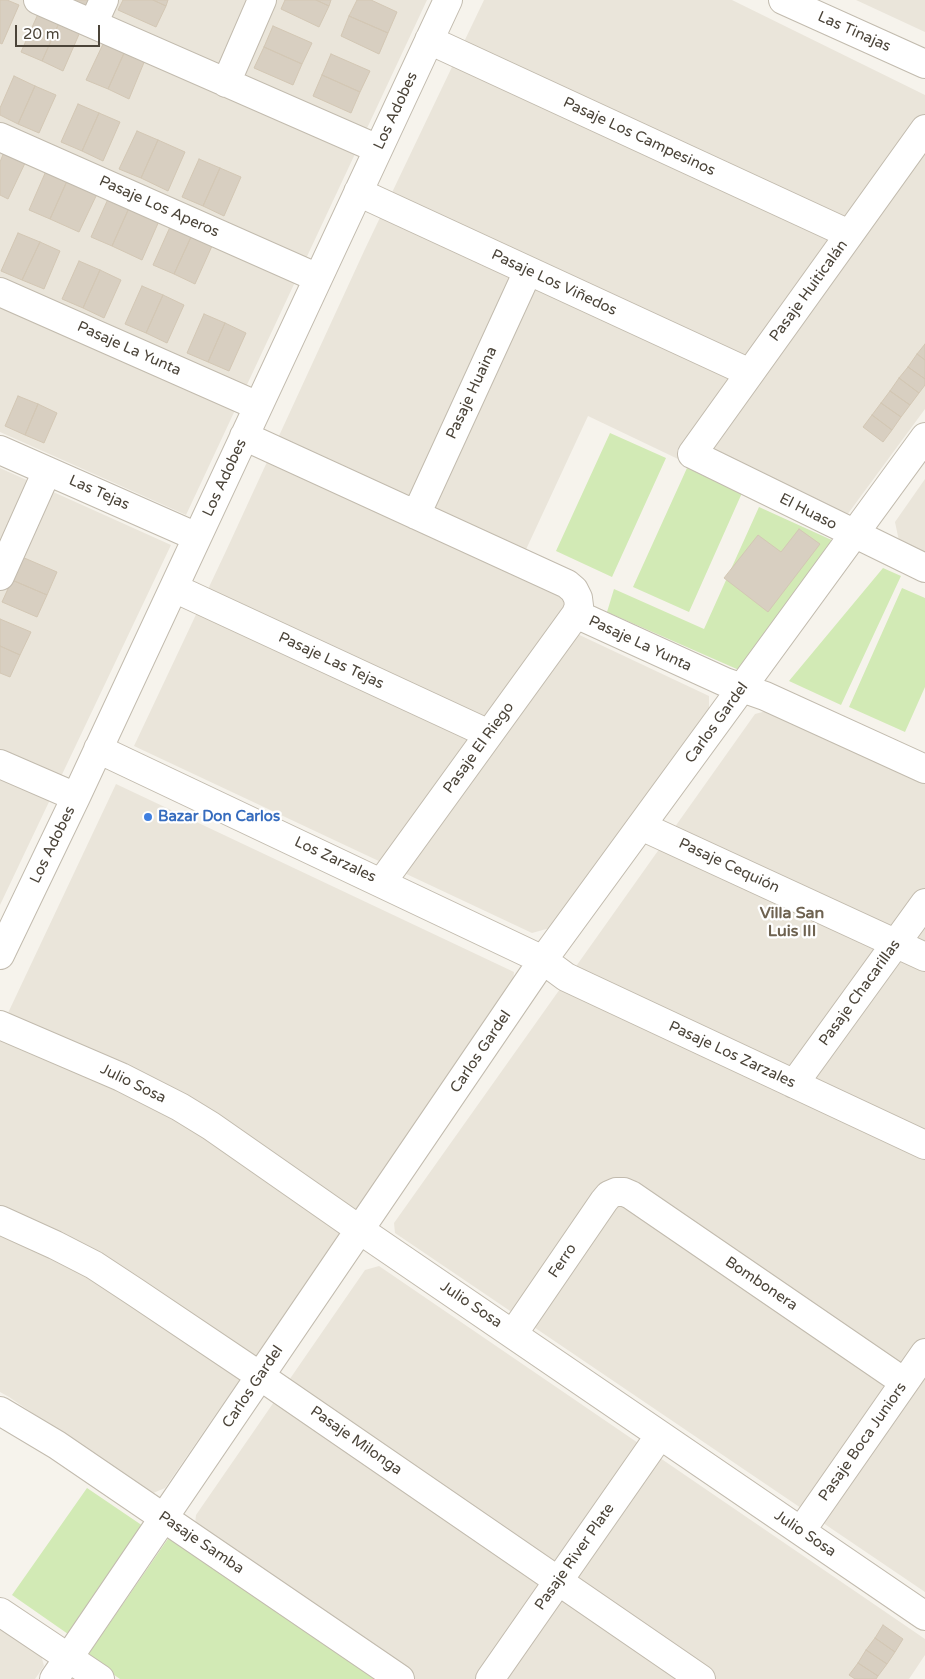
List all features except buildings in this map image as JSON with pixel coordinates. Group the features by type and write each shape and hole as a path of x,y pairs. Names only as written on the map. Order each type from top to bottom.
{"street":[{"path":"38,0 98,12 226,83 378,149"},
{"path":"226,83 262,0"},
{"name":"Los Adobes","path":"0,955 76,797 448,0"},
{"name":"Las Tinajas","path":"783,0 925,64"},
{"name":"Pasaje Los Campesinos","path":"429,40 849,234"},
{"name":"Pasaje Huiticalán","path":"692,454 925,129"},
{"name":"Pasaje Los Aperos","path":"0,137 318,278"},
{"name":"Pasaje Los Viñedos","path":"358,192 750,374"},
{"name":"Pasaje Huaina","path":"416,515 528,271"},
{"name":"Pasaje La Yunta","path":"0,292 258,406"},
{"name":"Pasaje La Yunta","path":"244,436 567,584 574,590 578,598 579,606 576,614 700,671 765,696 925,769"},
{"name":"Carlos Gardel","path":"61,1668 543,960 925,437"},
{"name":"Las Tejas","path":"0,450 197,537"},
{"name":"El Huaso","path":"692,454 854,535 925,568"},
{"path":"0,576 47,471"},
{"name":"Pasaje Las Tejas","path":"174,588 489,734"},
{"name":"Pasaje El Riego","path":"382,882 576,614"},
{"name":"Los Zarzales","path":"98,749 382,882 543,960"},
{"path":"0,764 76,797"},
{"name":"Pasaje Cequión","path":"641,826 925,957"},
{"name":"Pasaje Chacarillas","path":"794,1084 925,903"},
{"name":"Pasaje Los Zarzales","path":"543,960 566,978 925,1145"},
{"name":"Julio Sosa","path":"0,1025 121,1077 180,1107 241,1145 360,1230 925,1616"},
{"name":"Ferro","path":"513,1334 604,1201 609,1195 616,1192"},
{"name":"Bombonera","path":"616,1192 624,1192 631,1195 904,1382"},
{"name":"Pasaje Milonga","path":"0,1220 55,1245 94,1266 260,1376 701,1679"},
{"name":"Pasaje Boca Juniors","path":"801,1531 925,1352"},
{"name":"Pasaje Samba","path":"0,1411 57,1444 400,1679"},
{"name":"Pasaje River Plate","path":"490,1679 660,1435"},
{"path":"0,1612 61,1668 100,1679"}],"shaded area":[{"path":"0,0 427,0 186,515 0,432"},
{"path":"484,0 732,0 925,95 925,409 847,515 692,442 678,459 588,416 516,571 565,598 566,608 554,623 709,696 709,709 550,928 532,933 134,746 365,249"},
{"path":"856,0 925,0 925,32"},
{"path":"0,468 171,545 0,905"},
{"path":"925,479 925,553 899,541 895,522"},
{"path":"770,710 925,780 925,1592 395,1233 394,1223 755,714"},
{"path":"116,784 514,972 513,982 165,1488 151,1494 0,1392 0,1030"},
{"path":"379,1266 925,1639 925,1655 909,1679 414,1679 195,1524 196,1515 365,1270"},
{"path":"0,1623 40,1651 44,1666 35,1679 0,1679"}],"green space":[{"path":"610,433 666,458 612,577 556,551"},
{"path":"687,468 742,493 689,612 633,587"},
{"path":"759,507 836,542 739,670 607,612 614,589 704,629"},
{"path":"883,568 901,576 841,705 789,681"},
{"path":"902,588 925,598 925,687 905,732 849,707"},
{"path":"87,1488 143,1526 68,1634 12,1595"},
{"path":"172,1533 384,1679 120,1679 87,1656"}],"place":[{"name":"Bazar Don Carlos","path":"148,817"}],"district":[{"name":"Villa San Luis III","path":"792,923"}]}
